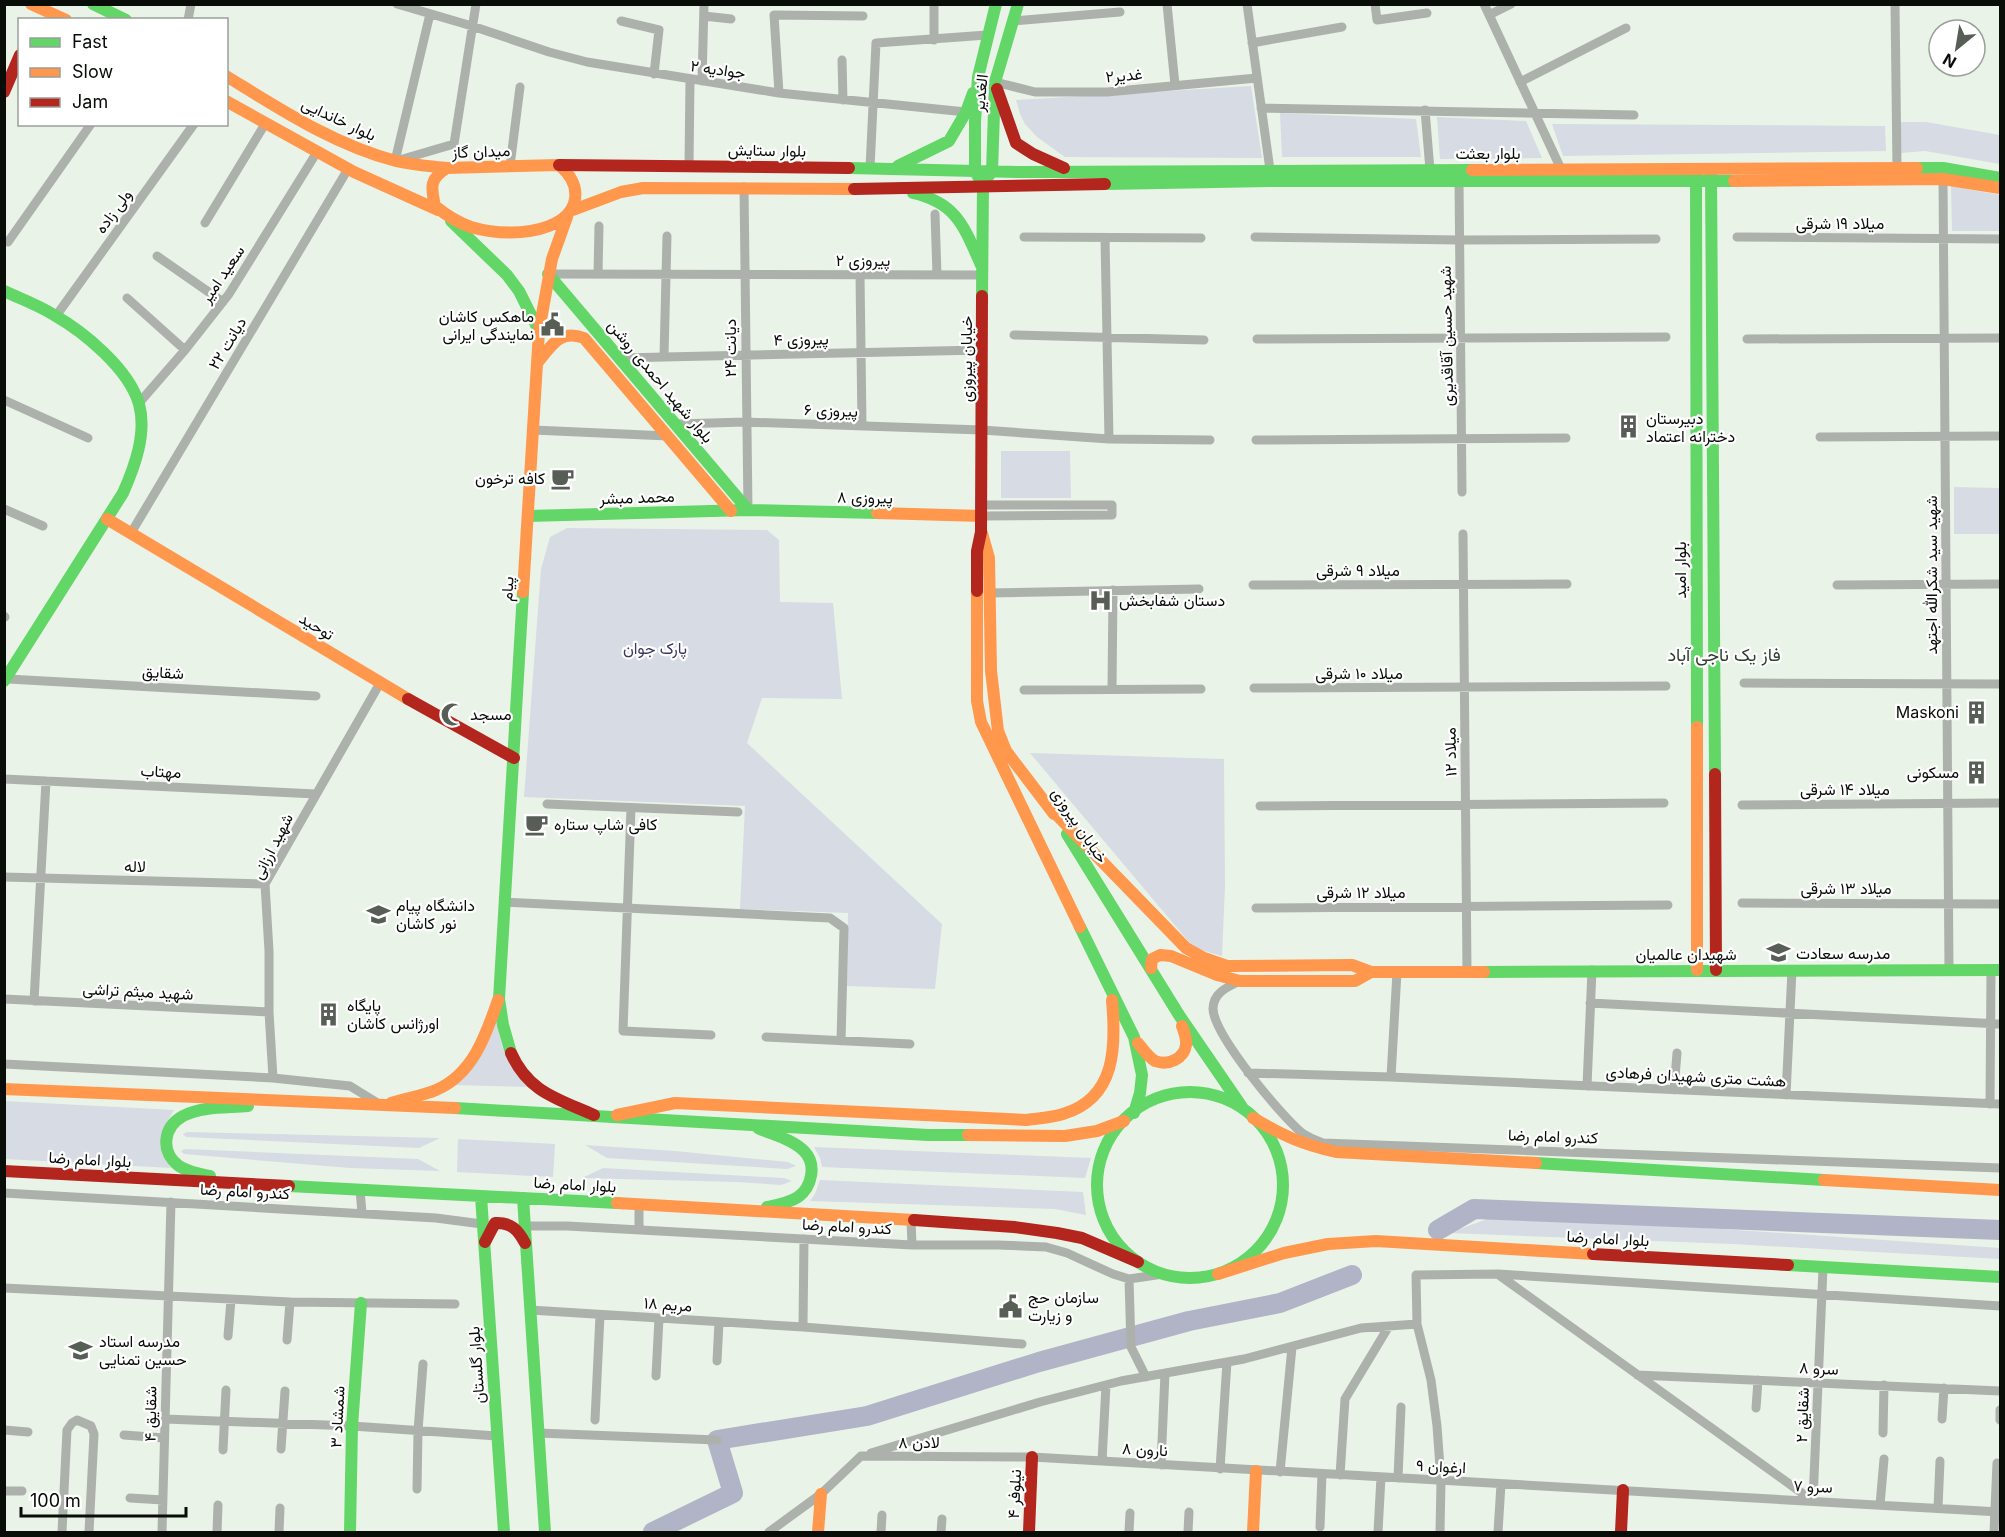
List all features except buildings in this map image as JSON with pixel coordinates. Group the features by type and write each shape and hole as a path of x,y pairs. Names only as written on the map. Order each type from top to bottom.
{"main road":[{"path":"93,4 122,18"},
{"name":"الغدیر","path":"975,171 978,77 996,4"},
{"name":"الغدیر","path":"983,186 992,171 995,82 1018,4"},
{"path":"34,11 59,18"},
{"path":"4,92 18,60"},
{"name":"بلوار خاندایی","path":"228,77 334,138 395,161 447,168"},
{"path":"894,168 950,141 966,112 978,77"},
{"path":"995,82 1016,143 1050,163 1071,171"},
{"path":"228,102 348,169 441,213 474,227 514,232 545,227 621,192 643,188 744,186 885,189 983,186 975,171"},
{"path":"539,332 552,259 576,195 569,174 559,165"},
{"name":"بلوار ستایش","path":"559,165 894,168 975,171"},
{"name":"میدان گاز","path":"441,213 432,200 432,187 437,176 447,168 559,165"},
{"path":"795,167 795,188"},
{"name":"بلوار بعثت","path":"1711,176 1943,168 2001,178"},
{"name":"بلوار بعثت","path":"975,171 1561,169 1696,176"},
{"name":"بلوار امید","path":"1696,176 1697,970"},
{"name":"بلوار بعثت","path":"983,186 1711,176 1943,179 2001,188"},
{"name":"بلوار امید","path":"1711,176 1716,970"},
{"name":"خیابان پیروزی","path":"983,186 982,511 977,551 977,701 981,722 1134,1037 1141,1062 1143,1082 1129,1117"},
{"path":"885,189 925,195 940,200 951,208 982,271"},
{"name":"پیام","path":"441,213 507,275 519,291 539,332 499,999"},
{"name":"بلوار شهید احمدی روشن","path":"548,274 620,358 668,436 731,511"},
{"path":"4,291 56,316 92,342 119,370 131,386 139,403 141,434 137,462 123,493 6,680"},
{"name":"بلوار شهید احمدی روشن","path":"538,362 567,333 584,338 648,402 677,424 748,510"},
{"path":"1696,479 1712,477"},
{"name":"محمد مبشر","path":"528,516 748,510"},
{"name":"پیروزی ۸","path":"748,510 982,511"},
{"name":"توحید","path":"107,519 380,683 513,758"},
{"name":"خیابان پیروزی","path":"981,531 988,549 991,672 998,731 1006,751 1049,807 1086,862 1179,1015 1242,1107"},
{"path":"1696,542 1713,542"},
{"path":"1049,807 1186,948 1204,958 1227,966 1352,965 1371,972"},
{"path":"1152,968 1151,962 1156,956 1171,956 1217,975 1240,981 1355,981 1371,972"},
{"name":"شهیدان عالمیان","path":"1371,972 1996,970"},
{"path":"611,1116 675,1103 1026,1120 1064,1114 1078,1108 1095,1095 1106,1080 1115,1044 1112,993"},
{"path":"383,1104 436,1090 458,1076 483,1041 499,999"},
{"path":"499,999 508,1050 524,1075 541,1091 595,1115"},
{"path":"1134,1037 1151,1058 1158,1062 1165,1064 1176,1060 1186,1045 1186,1037 1179,1015"},
{"path":"4,1089 383,1104 928,1135 1065,1136 1097,1131 1129,1117"},
{"path":"1196,1092 1214,1095 1242,1107 1267,1132 1280,1159 1284,1187 1279,1216 1265,1241 1244,1262 1218,1274 1200,1278 1181,1278 1163,1274 1138,1262 1112,1235 1103,1218 1098,1200 1097,1181 1100,1163 1106,1145 1116,1129 1143,1104 1178,1093 1196,1092"},
{"path":"260,1185 194,1173 177,1165 168,1155 166,1134 174,1122 184,1114 203,1110 316,1102"},
{"path":"928,1135 967,1118"},
{"path":"1253,1118 1298,1142 1336,1152 1544,1157 2001,1190"},
{"path":"752,1125 801,1149 809,1158 812,1170 809,1183 798,1197 789,1202 753,1211"},
{"name":"بلوار امام رضا","path":"4,1171 639,1204 1014,1227 1057,1233 1101,1245 1138,1262"},
{"name":"بلوار گلستان","path":"481,1196 504,1533"},
{"path":"523,1198 545,1533"},
{"path":"484,1246 495,1223 505,1222 516,1229 525,1244"},
{"name":"بلوار امام رضا","path":"1218,1274 1284,1253 1328,1244 1376,1241 2001,1277"},
{"name":"شمشاد ۳","path":"350,1533 352,1426 361,1303"},
{"name":"نیلوفر ۴","path":"1029,1533 1032,1457"},
{"path":"1253,1533 1256,1471"},
{"path":"1621,1533 1623,1490"},
{"path":"818,1533 821,1494"}],"street":[{"name":"جوادیه ۲","path":"397,4 587,62 779,93 966,112"},
{"path":"395,161 433,15 440,4"},
{"path":"395,161 454,144 476,4"},
{"path":"702,81 704,4"},
{"path":"934,4 934,40"},
{"path":"1167,4 1175,85"},
{"path":"1247,4 1270,170"},
{"path":"1375,4 1377,20 1427,13"},
{"path":"1484,4 1561,169"},
{"path":"1489,15 1511,4"},
{"path":"1895,4 1898,168"},
{"path":"1013,21 1119,12"},
{"path":"779,93 774,15 862,16"},
{"path":"704,16 731,18"},
{"path":"621,21 659,30 654,74"},
{"path":"1252,43 1342,27"},
{"path":"1520,82 1626,28"},
{"path":"870,168 876,43 987,36"},
{"path":"842,60 843,100"},
{"name":"غدیر۲","path":"995,82 1035,92 1107,92 1257,78"},
{"path":"689,166 690,80"},
{"path":"510,166 520,87"},
{"path":"1261,108 1634,115"},
{"path":"1425,110 1430,170"},
{"path":"205,223 265,124"},
{"path":"8,242 90,126"},
{"name":"ولی زاده","path":"56,316 193,126"},
{"name":"سعید امیر","path":"139,403 186,350 223,302 317,152"},
{"name":"دیانت ۲۲","path":"131,533 348,169"},
{"name":"شهید سید شکرالله اجتهد","path":"1943,179 1949,970"},
{"name":"شهید حسین آقاقدیری","path":"1459,180 1462,492"},
{"name":"دیانت ۲۴","path":"744,186 745,422 748,510"},
{"path":"935,214 937,275"},
{"path":"598,274 599,226"},
{"path":"664,356 667,236"},
{"path":"1024,237 1201,238"},
{"path":"1255,237 1460,240 1656,239"},
{"name":"میلاد ۱۹ شرقی","path":"1737,237 2001,239"},
{"path":"1105,238 1109,439"},
{"path":"157,256 223,302"},
{"name":"پیروزی ۲","path":"548,274 937,275 982,271"},
{"path":"860,275 862,426"},
{"path":"127,298 186,350"},
{"path":"1014,335 1204,340"},
{"path":"1257,339 1666,337"},
{"path":"1747,339 2001,338"},
{"name":"پیروزی ۴","path":"620,358 982,350"},
{"path":"4,400 88,438"},
{"name":"پیروزی ۶","path":"677,424 745,422 982,430 1109,439 1210,440"},
{"path":"534,430 668,436"},
{"path":"1820,437 2001,436"},
{"path":"1256,440 1566,438"},
{"path":"1112,504 1112,515 982,511 1112,504"},
{"path":"4,509 43,526"},
{"name":"میلاد ۱۲","path":"1463,534 1467,970"},
{"name":"میلاد ۹ شرقی","path":"1252,585 1567,584"},
{"path":"1837,585 2001,585"},
{"path":"989,592 1199,589"},
{"path":"1112,689 1113,590"},
{"name":"شقایق","path":"6,680 316,696"},
{"path":"1744,682 2001,684"},
{"name":"شهید ارزانی","path":"273,1078 265,884 380,683"},
{"name":"میلاد ۱۰ شرقی","path":"1254,688 1666,686"},
{"path":"1024,690 1201,689"},
{"name":"مهتاب","path":"4,778 316,794"},
{"path":"34,1001 46,781"},
{"path":"1260,806 1664,803"},
{"name":"میلاد ۱۴ شرقی","path":"1742,805 2001,803"},
{"path":"547,804 738,812"},
{"path":"631,808 623,1031 711,1035"},
{"name":"لاله","path":"4,877 265,884"},
{"path":"505,902 627,910 830,918 844,928 841,1041"},
{"name":"میلاد ۱۳ شرقی","path":"1742,903 2001,904"},
{"name":"میلاد ۱۲ شرقی","path":"1256,908 1668,906"},
{"path":"1587,1086 1592,970"},
{"path":"1786,1095 1791,970"},
{"path":"1989,1104 1990,1023 1996,970"},
{"path":"1390,1077 1397,972"},
{"name":"کندرو امام رضا","path":"1240,981 1221,990 1217,996 1213,1009 1223,1034 1248,1073 1288,1119 1302,1133 1323,1143 1544,1157 2001,1168"},
{"name":"شهید میثم تراشی","path":"4,999 269,1012"},
{"path":"1590,1003 2001,1024"},
{"path":"766,1037 910,1044"},
{"path":"1674,1090 1677,1053"},
{"path":"4,1064 273,1078 350,1086 383,1104"},
{"name":"هشت متری شهیدان فرهادی","path":"1248,1073 1390,1077 2001,1104"},
{"path":"360,1190 362,1214"},
{"name":"کندرو امام رضا","path":"4,1193 436,1218 482,1224"},
{"name":"شقایق ۴","path":"162,1533 171,1202"},
{"path":"639,1204 639,1230"},
{"path":"911,1220 912,1245"},
{"name":"کندرو امام رضا","path":"524,1226 567,1226 912,1245 1046,1247 1067,1252 1113,1274 1129,1279 1163,1274"},
{"path":"803,1327 804,1239"},
{"name":"شقایق ۲","path":"1813,1501 1823,1268"},
{"path":"1498,1274 1813,1501"},
{"path":"1440,1533 1441,1481 1437,1426 1431,1380 1416,1324 1416,1275 1498,1274 2001,1306"},
{"path":"1129,1279 1131,1347 1146,1377"},
{"path":"4,1288 231,1300 455,1304"},
{"path":"228,1336 231,1300"},
{"path":"287,1340 290,1302"},
{"name":"مریم ۱۸","path":"530,1310 803,1327 1022,1344"},
{"path":"595,1420 600,1315"},
{"path":"657,1376 659,1318"},
{"path":"717,1361 719,1322"},
{"path":"769,1533 821,1494 861,1456 1040,1402 1106,1385 1227,1362 1361,1328 1416,1324"},
{"path":"1340,1475 1345,1399 1389,1326"},
{"path":"1280,1472 1292,1347"},
{"path":"1220,1468 1227,1362"},
{"path":"417,1489 423,1364"},
{"path":"1161,1465 1165,1373"},
{"name":"سرو ۸","path":"1637,1375 2001,1390"},
{"path":"1756,1408 1758,1380"},
{"path":"1102,1461 1106,1385"},
{"path":"1883,1433 1884,1386"},
{"path":"1942,1419 1944,1388"},
{"path":"223,1450 226,1390"},
{"path":"281,1449 285,1391"},
{"path":"1398,1478 1401,1407"},
{"path":"2000,1420 2001,1410"},
{"path":"165,1419 352,1426 497,1436"},
{"path":"62,1533 67,1430 72,1423 78,1420 91,1426 94,1434 89,1533"},
{"path":"4,1430 28,1432"},
{"path":"538,1433 717,1440"},
{"path":"124,1435 164,1438"},
{"name":"لادن ۸","path":"861,1456 1032,1457"},
{"name":"نارون ۸","path":"1032,1457 1256,1471"},
{"path":"1881,1505 1884,1459"},
{"path":"1938,1508 1940,1461"},
{"path":"1994,1533 1998,1463"},
{"name":"ارغوان ۹","path":"1256,1471 1623,1490"},
{"path":"1320,1527 1322,1474"},
{"path":"1378,1533 1381,1477"},
{"path":"1498,1533 1501,1484"},
{"name":"سرو ۷","path":"1623,1490 1997,1512"},
{"path":"4,1491 22,1491"},
{"path":"130,1498 162,1500"},
{"path":"217,1533 218,1505"},
{"path":"279,1533 280,1508"},
{"path":"1188,1533 1190,1512"},
{"path":"1130,1514 1130,1533"},
{"path":"881,1533 882,1515"},
{"path":"941,1533 942,1519"}],"green space":[{"path":"1251,86 1262,158 1065,157 1037,137 1025,124 1016,100"},
{"path":"1280,113 1416,119 1421,157 1282,157"},
{"path":"1437,117 1526,121 1542,158 1440,159"},
{"path":"1901,122 1926,122 2000,135 2000,164 1925,151 1901,153"},
{"path":"1552,124 1885,126 1886,151 1563,156"},
{"path":"1951,186 2000,195 2000,231 1952,231"},
{"path":"1001,451 1070,451 1071,498 1001,498"},
{"path":"1954,487 2000,488 2000,534 1954,534"},
{"name":"پارک جوان","path":"567,528 767,530 779,540 780,602 833,603 842,699 762,698 747,743 942,924 935,989 847,986 848,913 740,909 745,806 524,797 541,569 550,537"},
{"path":"1030,753 1224,759 1225,886 1222,956 1194,948"},
{"path":"497,1014 505,1054 527,1087 453,1085"},
{"path":"4,1101 174,1110 161,1139 162,1153 171,1168 5,1159"},
{"path":"187,1132 440,1138 419,1148 186,1137 183,1134"},
{"path":"458,1139 555,1144 553,1177 457,1172"},
{"path":"585,1145 788,1162 796,1166 787,1169 607,1158"},
{"path":"814,1147 1091,1158 1085,1178 822,1167"},
{"path":"185,1149 418,1159 440,1171 350,1168 184,1154 181,1151"},
{"path":"603,1168 784,1178 792,1181 781,1185 582,1178"},
{"path":"820,1180 1083,1192 1086,1215 1055,1209 810,1201"},
{"path":"1501,1214 2000,1248 2000,1259 1733,1244 1449,1233"}],"waterway":[{"path":"1438,1230 1474,1209 2000,1230"},
{"path":"653,1532 733,1493 717,1440 867,1416 1039,1362 1189,1321 1280,1303 1352,1275"}],"traffic: fast":[{"path":"93,4 122,18"},
{"path":"982,296 983,186 975,171 975,122 978,77 996,4"},
{"path":"988,177 992,171 995,82 1018,4"},
{"path":"898,166 949,141 966,112 973,93"},
{"path":"849,168 1020,172 1472,170"},
{"path":"1917,168 1943,168 2000,178"},
{"path":"1711,173 1715,774"},
{"path":"1696,174 1697,727"},
{"path":"1105,184 1270,181 1734,181"},
{"path":"913,193 940,203 957,218 981,265"},
{"path":"451,221 507,275 519,291 539,331"},
{"path":"548,274 748,510"},
{"path":"4,291 66,322 104,353 116,365 134,391 139,404 142,426 132,472 123,493 4,681"},
{"path":"528,516 748,510 877,513"},
{"path":"511,1053 499,999 523,592"},
{"path":"1067,834 1179,1015 1242,1107"},
{"path":"1080,927 1134,1037 1142,1075 1134,1113"},
{"path":"1484,972 2000,970"},
{"path":"1190,1092 1225,1099 1256,1119 1276,1150 1283,1185 1276,1220 1256,1251 1225,1271 1190,1278 1155,1271 1124,1251 1104,1220 1097,1185 1104,1150 1124,1119 1155,1099 1190,1092"},
{"path":"210,1176 186,1170 173,1160 166,1140 171,1126 183,1116 199,1110 248,1106"},
{"path":"455,1108 928,1135 968,1135"},
{"path":"758,1128 799,1147 808,1156 812,1169 803,1193 787,1202 767,1207"},
{"path":"1536,1163 1824,1180"},
{"path":"289,1186 617,1203"},
{"path":"481,1196 504,1532"},
{"path":"523,1198 545,1532"},
{"path":"1788,1265 2000,1277"},
{"path":"350,1532 352,1426 361,1303"}],"traffic: slow":[{"path":"31,4 62,18"},
{"path":"228,77 308,125 351,146 396,161 447,168"},
{"path":"228,102 354,172 438,210"},
{"path":"559,165 572,182 575,199 567,214 559,221 540,229 510,232 471,227 435,206 434,180 447,168 559,165"},
{"path":"1472,170 1917,168"},
{"path":"1734,181 1943,179 2000,188"},
{"path":"573,210 621,192 643,188 854,189"},
{"path":"523,592 539,331 552,259 567,217"},
{"path":"538,362 557,340 569,336 584,338 731,511"},
{"path":"877,513 982,516"},
{"path":"107,519 408,699"},
{"path":"982,533 989,558 991,671 998,731 1006,751 1054,814"},
{"path":"977,591 977,701 981,722 1080,927"},
{"path":"1697,727 1697,970"},
{"path":"1049,807 1186,948 1204,958 1227,966 1352,965 1371,972 1484,972"},
{"path":"1151,968 1152,959 1160,955 1171,956 1217,975 1240,981 1355,981 1371,972"},
{"path":"391,1103 436,1090 460,1074 469,1064 483,1040 498,1000"},
{"path":"617,1115 675,1103 1026,1120 1063,1114 1081,1106 1094,1096 1103,1083 1109,1068 1114,1035 1112,1000"},
{"path":"1138,1043 1155,1061 1170,1062 1179,1058 1185,1050 1186,1038 1182,1026"},
{"path":"4,1089 455,1108"},
{"path":"1253,1118 1293,1139 1336,1152 1536,1163"},
{"path":"968,1135 1065,1136 1097,1131 1124,1121"},
{"path":"1824,1180 2000,1190"},
{"path":"617,1203 914,1220"},
{"path":"1218,1274 1284,1253 1328,1244 1376,1241 1593,1254"},
{"path":"1253,1532 1256,1471"},
{"path":"818,1532 821,1494"}],"traffic: jam":[{"path":"4,92 18,60"},
{"path":"997,89 1016,143 1033,154 1064,168"},
{"path":"559,165 849,168"},
{"path":"854,189 1105,184"},
{"path":"977,591 977,551 981,532 982,296"},
{"path":"408,699 514,758"},
{"path":"1715,774 1716,970"},
{"path":"511,1053 518,1066 535,1086 556,1099 594,1115"},
{"path":"4,1171 289,1186"},
{"path":"914,1220 1014,1227 1057,1233 1082,1238 1138,1262"},
{"path":"485,1242 495,1223 501,1223 513,1228 525,1243"},
{"path":"1593,1254 1788,1265"},
{"path":"1029,1532 1032,1457"},
{"path":"1621,1532 1623,1490"}],"place":[{"name":"ماهکس کاشان نمایندگی ایرانی","path":"552,325"},
{"name":"دبیرستان دخترانه اعتماد","path":"1628,427"},
{"name":"کافه ترخون","path":"563,478"},
{"name":"دستان شفابخش","path":"1101,600"},
{"name":"Maskoni","path":"1977,712"},
{"name":"مسجد","path":"452,714"},
{"name":"مسکونی","path":"1977,772"},
{"name":"کافی شاپ ستاره","path":"536,824"},
{"name":"دانشگاه پیام نور کاشان","path":"378,914"},
{"name":"مدرسه سعادت","path":"1778,953"},
{"name":"پایگاه اورژانس کاشان","path":"329,1014"},
{"name":"سازمان حج و زیارت","path":"1010,1306"},
{"name":"مدرسه استاد حسین تمنایی","path":"81,1350"}],"district":[{"name":"فاز یک ناجی آباد","path":"1724,655"}]}
